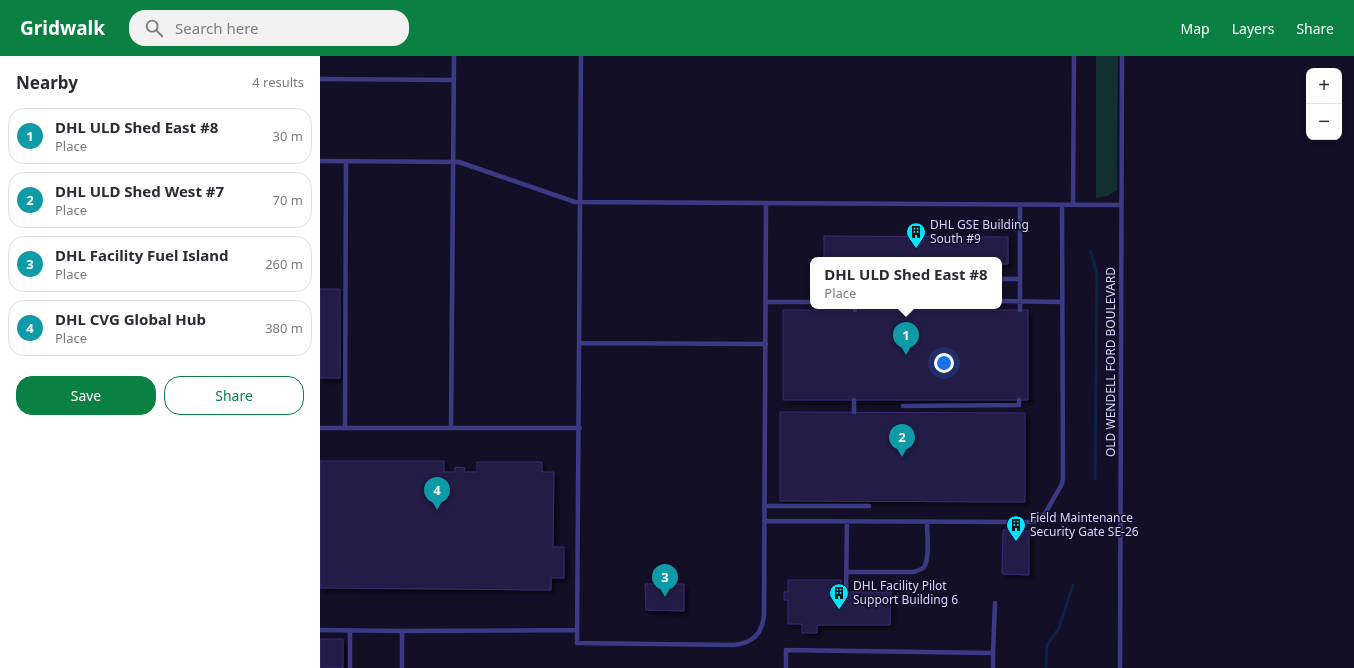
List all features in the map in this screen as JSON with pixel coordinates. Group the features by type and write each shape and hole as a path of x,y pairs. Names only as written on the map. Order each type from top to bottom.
{"lane":[{"path":"451,428 454,56"},
{"path":"581,56 580,428 577,643 734,645 748,641 760,632 763,624 766,203"},
{"path":"1073,205 1074,56"},
{"name":"OLD WENDELL FORD BOULEVARD","path":"1120,668 1122,56"},
{"path":"320,79 454,80"},
{"path":"320,161 459,162 575,202 1122,205"},
{"path":"345,428 346,161"},
{"path":"1020,205 1020,310"},
{"path":"764,521 1033,522 1043,517 1062,484 1063,478 1062,205"},
{"path":"1002,279 1020,279"},
{"path":"766,302 810,302"},
{"path":"1002,302 1062,302"},
{"path":"580,343 766,344"},
{"path":"854,400 854,412"},
{"path":"904,406 1020,405 1020,400"},
{"path":"320,428 580,428"},
{"path":"764,506 869,506"},
{"path":"846,592 847,522"},
{"path":"846,572 913,572 919,570 924,566 927,560 927,522"},
{"path":"993,668 995,603"},
{"path":"320,630 577,630"},
{"path":"350,630 350,668"},
{"path":"402,631 402,668"},
{"path":"786,668 786,650 993,653"}],"green space":[{"path":"1096,56 1118,56 1117,190 1107,196 1096,198"}],"building":[{"name":"DHL GSE Building South #9","path":"824,236 1008,237 1008,264 1002,264 1002,257 824,257"},
{"path":"320,289 340,289 340,378 320,378"},
{"path":"783,310 1028,310 1028,400 783,400"},
{"path":"780,412 1025,413 1025,502 780,501"},
{"path":"320,461 444,461 444,472 455,472 455,467 465,468 464,472 477,472 477,462 542,462 542,472 554,472 553,547 564,547 564,578 551,578 551,590 320,588"},
{"name":"Field Maintenance Security Gate SE-26","path":"1003,530 1029,531 1029,575 1002,574"},
{"name":"DHL Facility Pilot Support Building 6","path":"788,580 841,580 841,592 891,592 890,625 817,625 817,633 802,633 802,624 788,624 788,600 784,600 784,592 788,592"},
{"path":"645,584 684,584 684,611 646,610"},
{"path":"320,639 343,639 343,668 320,668"}],"waterway":[{"path":"1091,252 1097,275 1095,479"},
{"path":"1046,668 1047,645 1059,628 1073,585"}],"place":[{"name":"DHL GSE Building South #9","path":"916,249"},
{"name":"DHL ULD Shed East #8","path":"906,355"},
{"name":"DHL ULD Shed West #7","path":"902,457"},
{"name":"DHL CVG Global Hub","path":"437,510"},
{"name":"Field Maintenance Security Gate SE-26","path":"1016,542"},
{"name":"DHL Facility Fuel Island","path":"665,597"},
{"name":"DHL Facility Pilot Support Building 6","path":"839,610"}]}
